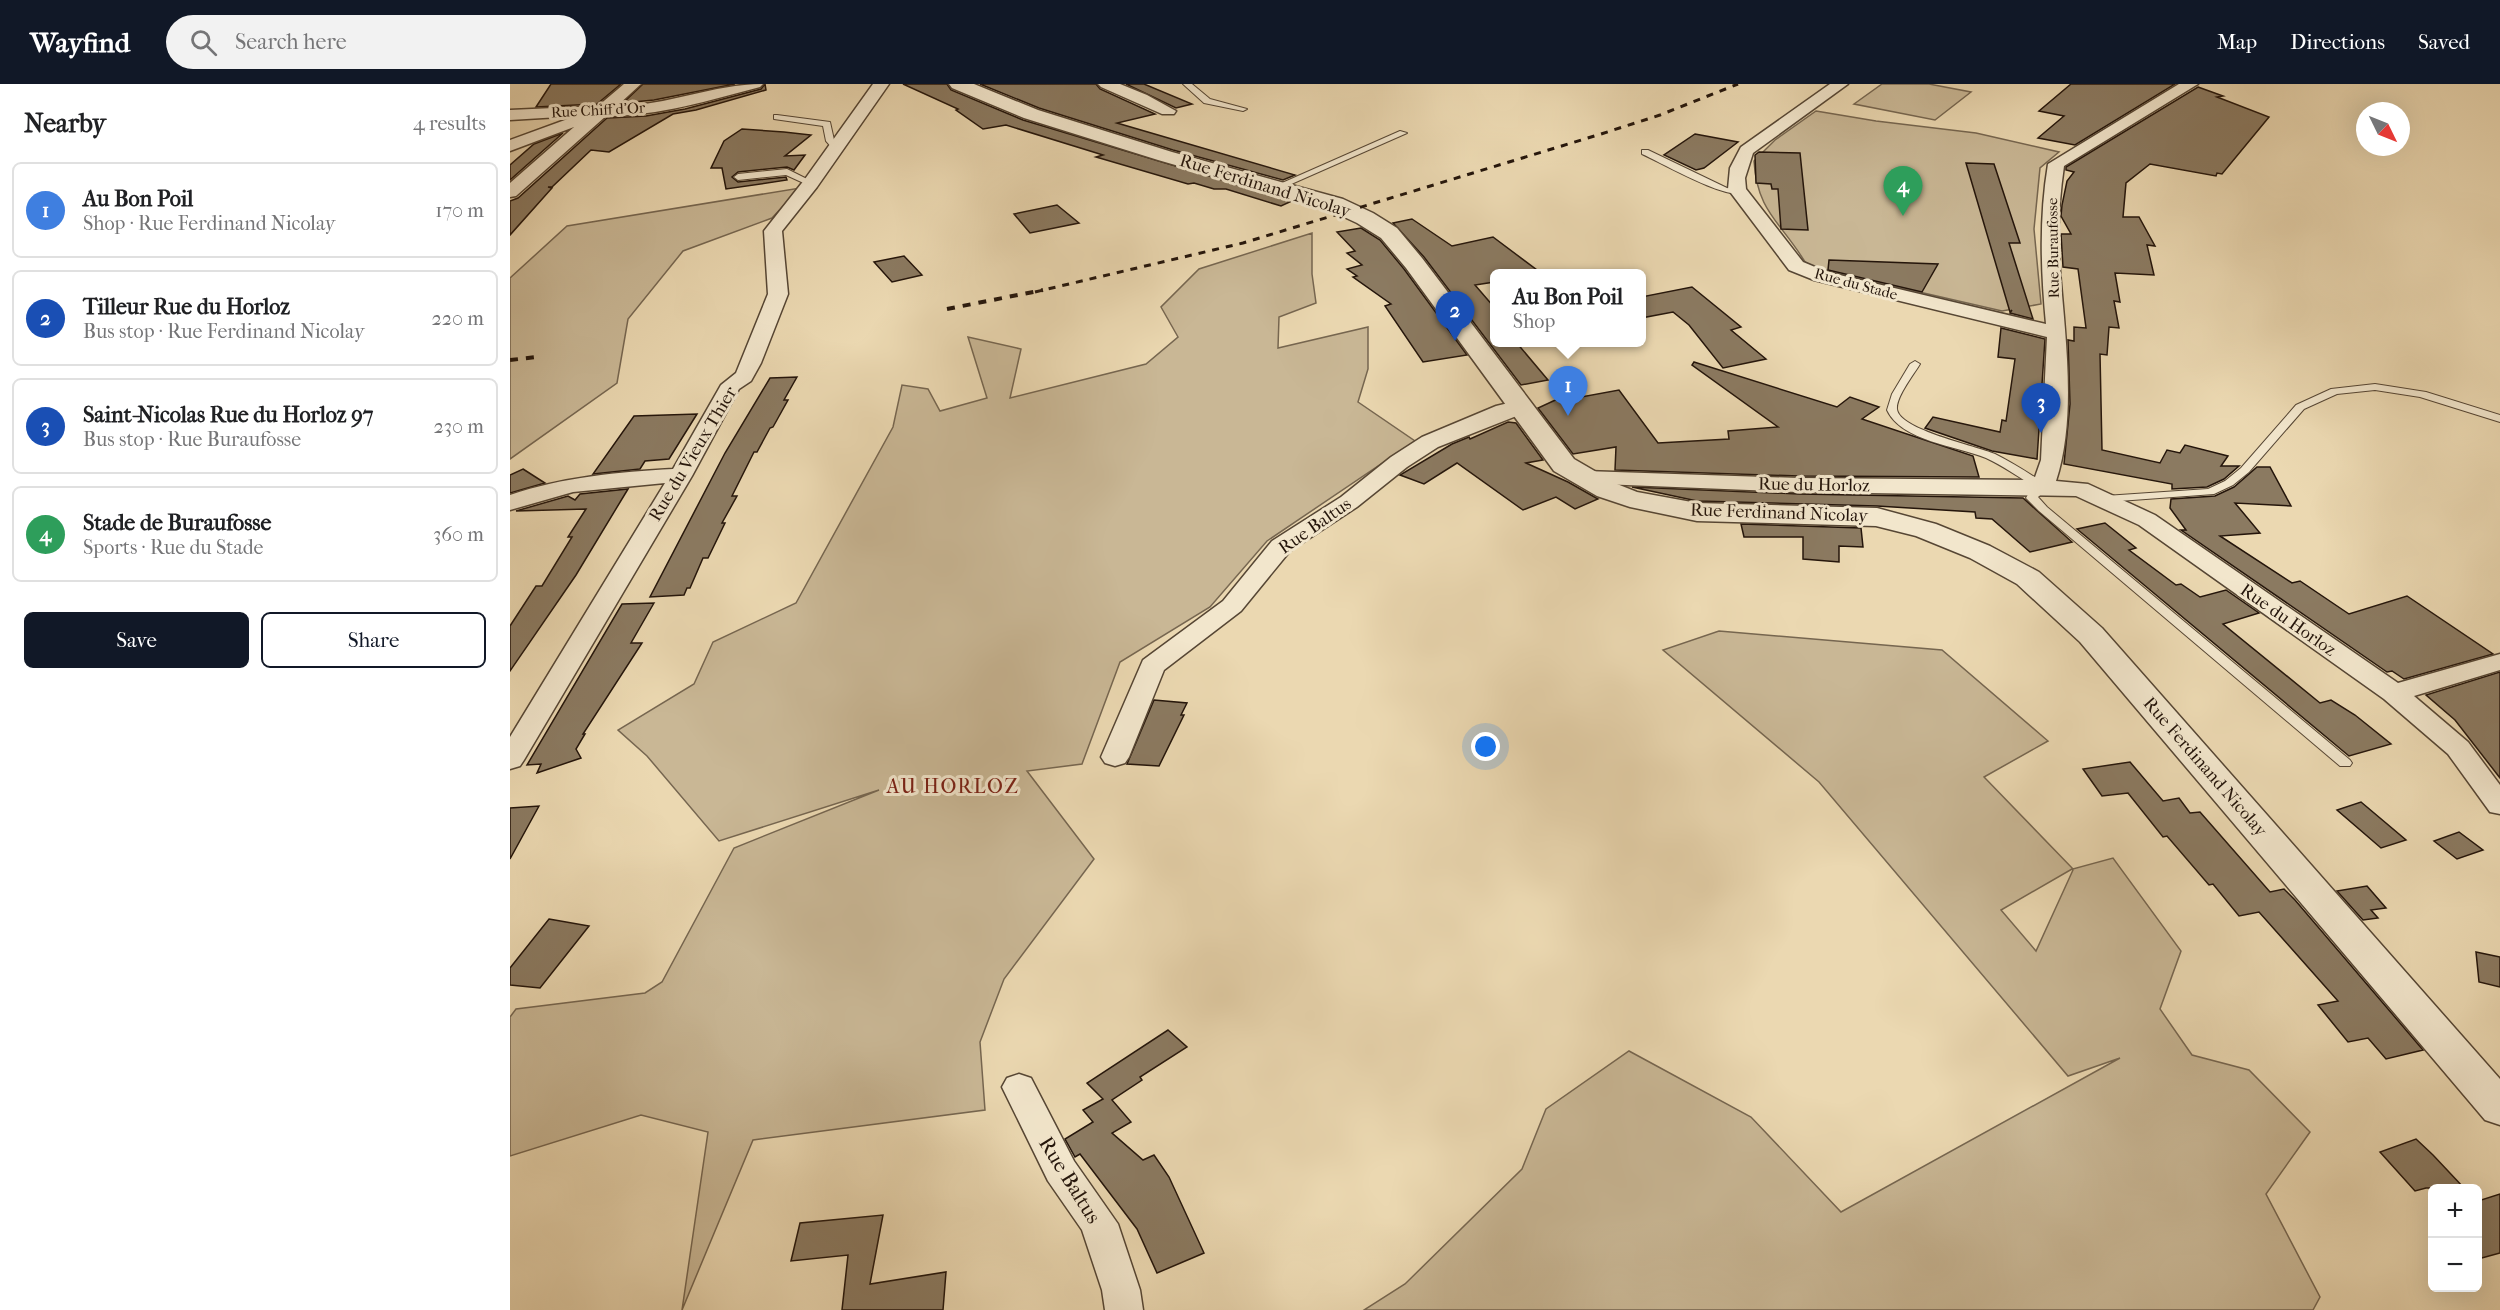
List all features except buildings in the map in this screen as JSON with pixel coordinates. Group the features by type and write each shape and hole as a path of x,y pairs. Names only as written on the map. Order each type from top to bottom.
{"street":[{"path":"510,192 633,84"},
{"name":"Rue Chiff d'Or","path":"510,115 576,111 632,111 679,103 755,84"},
{"name":"Rue du Vieux Thier","path":"510,760 681,476 730,385 744,377 751,363 778,294 773,231 811,183 881,84"},
{"name":"Rue Ferdinand Nicolay","path":"958,84 1031,114 1165,156 1335,204 1365,218 1389,233 1414,263 1564,465 1606,490 1630,500 1697,512 1877,517 1926,530 1980,552 2028,578 2091,635 2500,1108"},
{"path":"1106,84 1168,111"},
{"path":"1740,192 1736,177 1740,162 1747,150 1840,84"},
{"name":"Rue Buraufosse","path":"2043,487 2052,460 2057,333 2050,269 2050,195 2056,164 2190,84"},
{"path":"510,146 603,112"},
{"name":"Rue du Stade","path":"1740,192 1796,266 1861,286 2057,333"},
{"name":"Rue Baltus","path":"1115,757 1152,666 1232,606 1281,546 1349,502 1399,462 1430,442 1493,415 1521,406"},
{"path":"510,503 548,489 574,484 611,479 681,476"},
{"name":"Rue du Horloz","path":"1585,478 1799,485 2080,489 2146,520 2394,693 2458,748 2500,805"},
{"path":"2394,693 2500,662"},
{"name":"Rue Baltus","path":"1019,1087 1061,1171 1099,1224 1121,1290 1124,1310"}],"lane":[{"path":"1187,84 1207,101 1243,109"},
{"path":"777,117 828,124 830,141 836,147"},
{"path":"1277,187 1403,133"},
{"path":"1645,152 1725,190 1740,192"},
{"path":"738,177 787,172 811,183"},
{"path":"1915,364 1892,406 1893,415 1909,428 1989,456 2043,487 2034,493 2032,498 2043,509 2344,763"},
{"path":"2105,499 2210,492 2229,483 2245,470 2300,407 2335,391 2376,387 2422,394 2500,419"}],"shaded area":[{"path":"1882,84 1929,84 1971,92 1935,120 1854,104"},
{"path":"1816,111 1976,133 2059,152 2040,168 2034,229 2041,304 2002,311 1854,277 1814,267 1805,262 1765,205 1756,178 1754,161 1775,140"},
{"path":"800,188 772,218 683,251 628,319 617,383 510,459 510,278 567,226"},
{"path":"1312,233 1312,274 1316,303 1279,317 1278,348 1368,327 1368,369 1358,402 1415,441 1267,541 1210,607 1120,662 1082,764 1027,771 1094,859 1004,979 980,1042 985,1110 753,1140 682,1310 708,1132 641,1115 510,1156 510,1017 516,1009 645,993 662,982 734,848 879,790 719,841 647,756 618,730 694,684 713,642 796,603 893,427 902,385 928,389 940,411 987,398 968,337 1021,349 1010,398 1146,364 1178,337 1161,307 1199,269"},
{"path":"1719,631 1942,650 2048,741 1984,777 2073,869 2113,858 2181,951 2160,1009 2192,1055 2249,1070 2310,1132 2266,1194 2320,1297 2313,1310 1364,1310 1405,1284 1522,1169 1546,1109 1629,1051 1751,1117 1841,1212 2120,1058 2068,1076 1819,782 1663,650","holes":["2073,870 2036,951 2001,910"]}],"railway":[{"path":"1035,292 1243,243 1601,134 1660,115 1738,84"},
{"path":"947,309 1043,290"},
{"path":"510,360 537,357"}],"place":[{"name":"Stade de Buraufosse","path":"1903,216"},
{"name":"Tilleur Rue du Horloz","path":"1455,341"},
{"name":"Au Bon Poil","path":"1568,416"},
{"name":"Saint-Nicolas Rue du Horloz 97","path":"2041,433"}],"district":[{"name":"AU HORLOZ","path":"953,786"}]}
